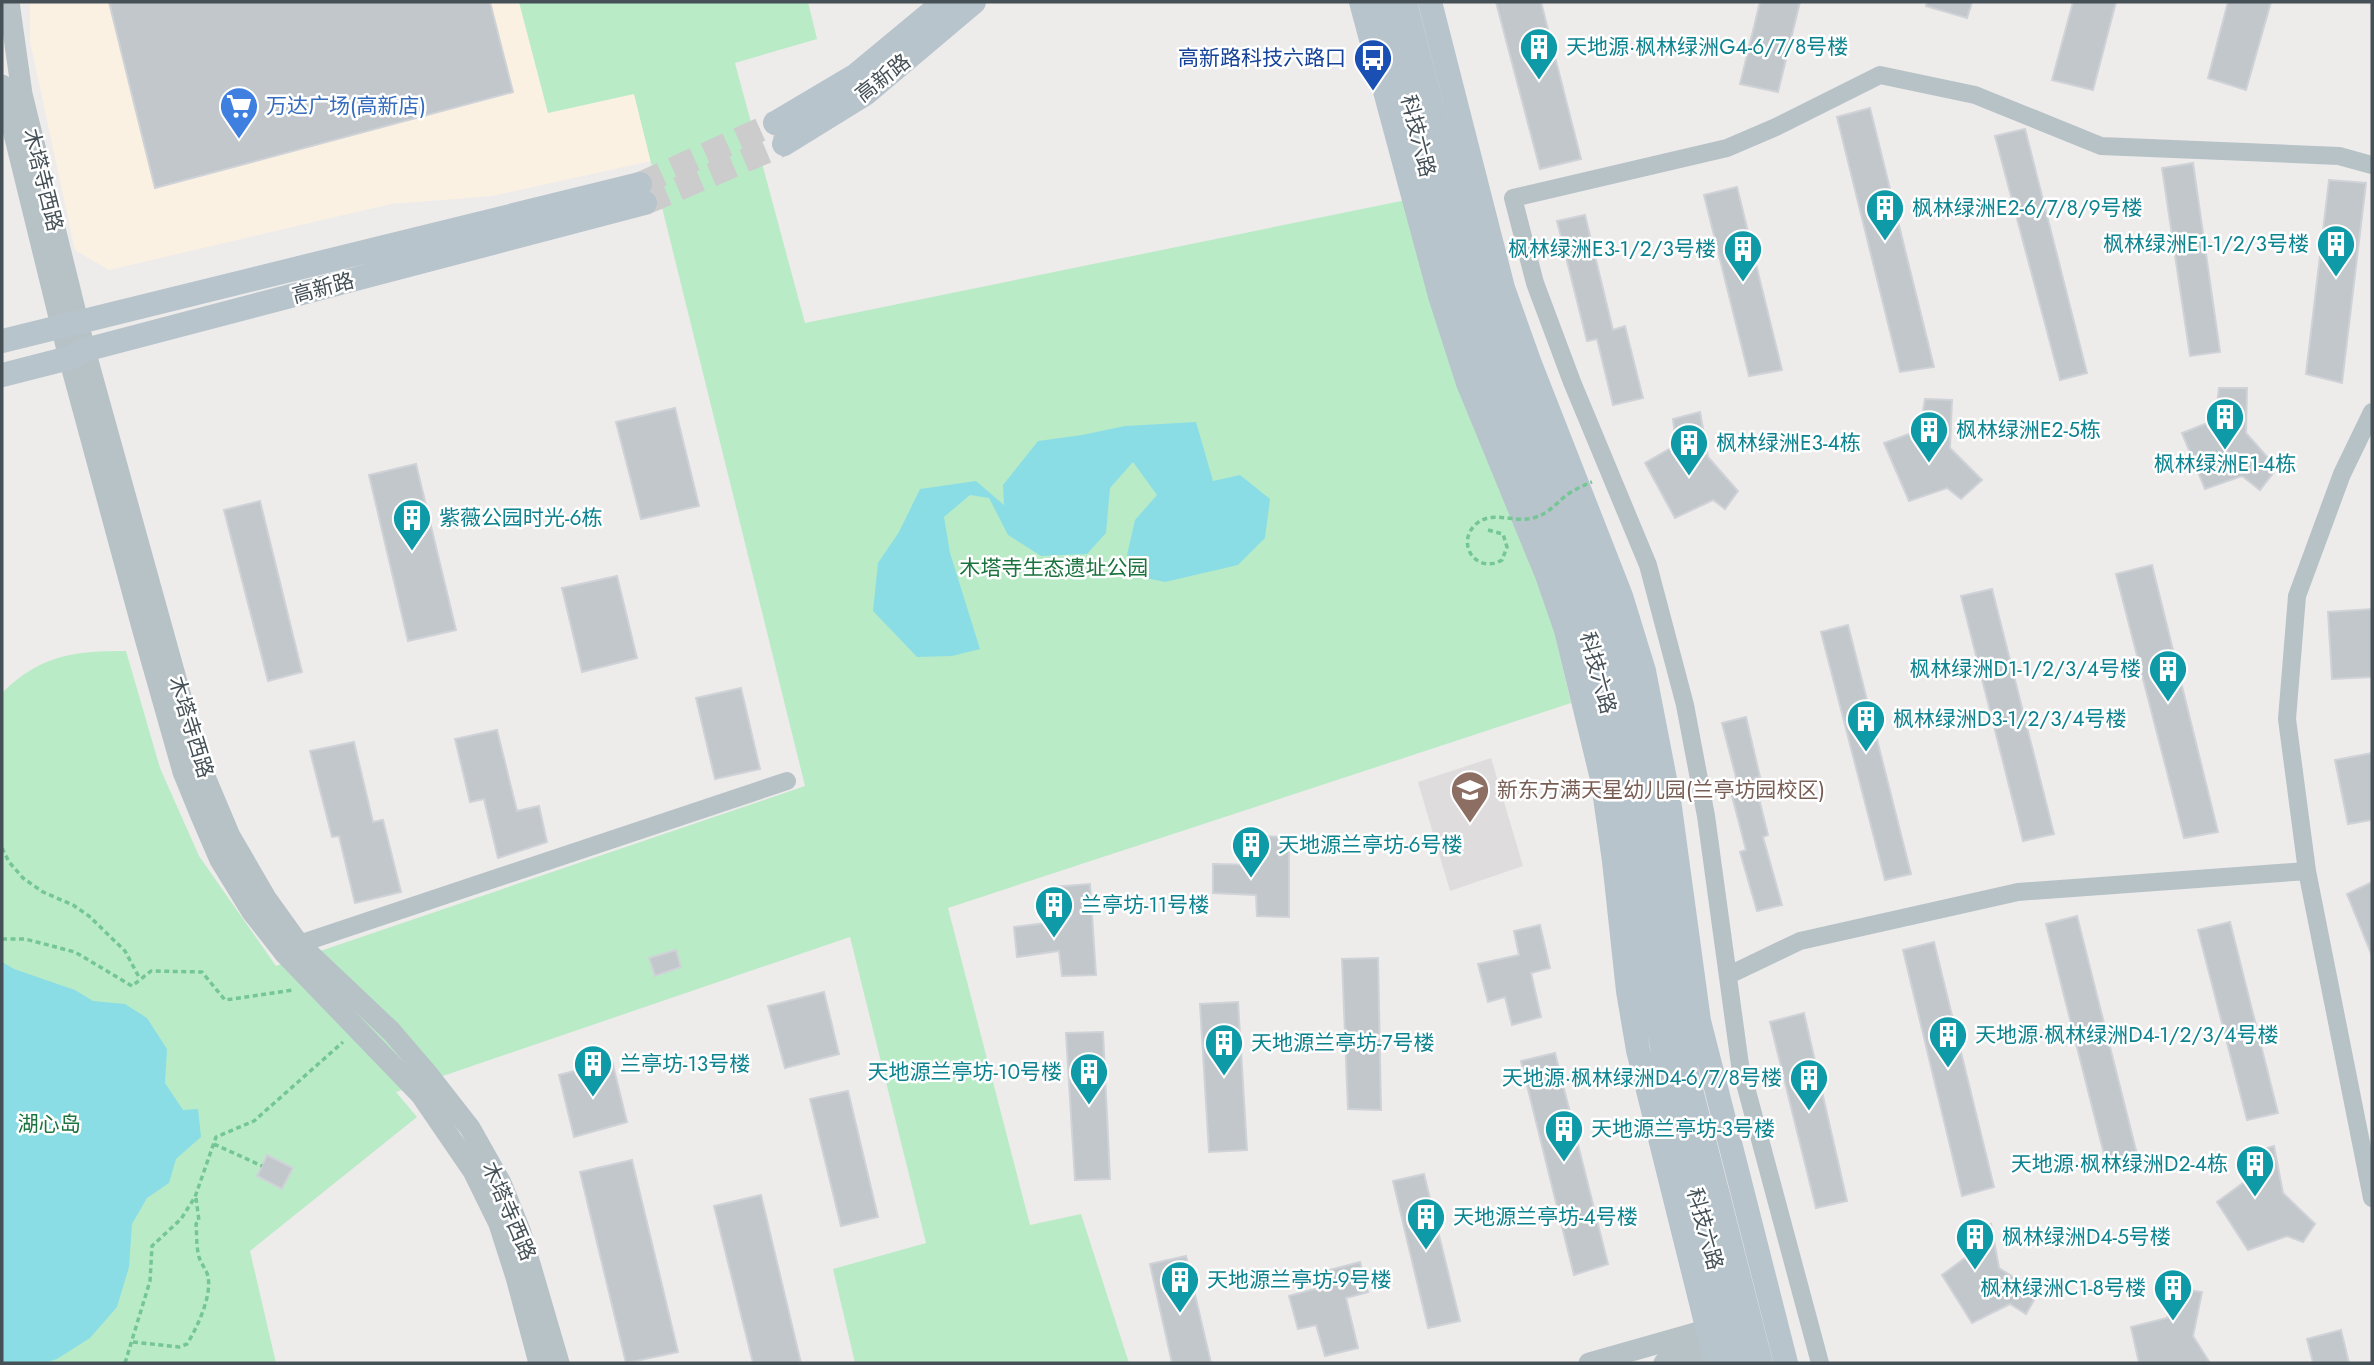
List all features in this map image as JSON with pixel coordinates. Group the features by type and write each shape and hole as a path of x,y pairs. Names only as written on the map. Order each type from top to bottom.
{"main road":[{"name":"高新路","path":"944,2 780,134 865,94 974,2"},
{"path":"1361,2 1440,296 1468,383 1547,575 1566,630 1603,783 1628,991 1638,1050 1730,1341"},
{"name":"科技六路","path":"1383,2 1444,240 1483,360 1581,605 1614,734 1633,835 1652,995 1664,1056 1730,1341 1760,1363"},
{"name":"科技六路","path":"1405,2 1452,185 1495,335 1602,607 1634,726 1653,830 1671,992 1688,1078 1730,1341"},
{"path":"1430,2 1503,288 1620,596 1644,671 1669,800 1699,1021 1786,1363"},
{"name":"高新路","path":"2,341 643,194 2,375"}],"street":[{"name":"木塔寺西路","path":"9,2 22,94 70,325 183,772 220,860 252,912 391,1031 470,1128 501,1183 521,1233 559,1363"},
{"path":"1820,1363 1740,1066 1706,816 1685,705 1648,565 1539,295 1513,198 1727,148 1776,127 1880,75 1975,95 2101,146 2339,156 2372,165"},
{"name":"木塔寺西路","path":"2,85 70,325"},
{"path":"2372,412 2342,474 2297,596 2287,719 2307,871 2372,1198"},
{"path":"292,949 787,781"},
{"path":"1729,975 1800,941 2018,892 2307,871"},
{"name":"木塔寺西路","path":"292,949 316,986 421,1095 473,1171 499,1224 539,1363"},
{"path":"1588,1363 1730,1341"},
{"path":"1664,1363 1730,1341"}],"path":[{"path":"1488,530 1503,534 1507,547 1502,560 1488,564 1473,559 1468,552 1469,532 1475,524 1492,517 1519,520 1543,515 1566,496 1592,482"},
{"path":"2,848 9,862 23,878 43,892 73,905 89,916 125,951 140,979"},
{"path":"2,939 25,939 75,952 132,986 151,971 202,972 225,1000 316,986"},
{"path":"125,1363 150,1281 152,1246 181,1219 195,1197 216,1137 254,1121 358,1027"},
{"path":"214,1143 262,1166"},
{"path":"133,1342 179,1347 187,1345 201,1318 209,1292 208,1278 197,1241 196,1224 199,1221 195,1197"}],"shaded area":[{"path":"30,2 519,2 548,113 634,93 651,161 492,196 391,204 109,270 75,250 30,41"},
{"name":"新东方满天星幼儿园(兰亭坊园校区)","path":"1491,758 1523,866 1450,891 1418,782"}],"green space":[{"name":"木塔寺生态遗址公园","path":"519,2 808,2 817,39 735,63 805,323 1406,200 1549,608 1571,703 948,908 1030,1225 1081,1214 1129,1363 855,1363 833,1269 926,1243 850,937 396,1092 417,1117 250,1251 276,1363 2,1363 2,693 16,680 44,663 74,654 126,651 160,768 199,856 276,966 805,786 634,94 548,113"}],"water":[{"path":"1196,422 1213,481 1240,475 1270,499 1265,538 1238,565 1165,582 1132,575 1127,555 1135,520 1157,495 1133,462 1110,488 1106,533 1087,554 1041,556 1008,535 989,498 970,495 944,517 950,553 980,649 952,656 917,657 873,611 878,563 899,532 920,489 976,481 1004,505 1003,485 1038,441 1125,426"},
{"path":"2,962 14,969 75,990 93,1001 125,1004 147,1018 167,1049 165,1083 183,1110 198,1109 201,1137 176,1159 169,1183 147,1198 132,1224 129,1267 117,1307 90,1338 57,1359 45,1363 2,1363"}],"building":[{"name":"万达广场(高新店)","path":"109,2 490,2 513,92 155,188"},
{"name":"天地源·枫林绿洲G4-6/7/8号楼","path":"1496,2 1541,2 1581,159 1540,169"},
{"path":"1760,2 1800,2 1778,92 1740,84"},
{"path":"1927,2 1972,2 1967,18 1926,6"},
{"path":"2073,2 2116,2 2093,90 2052,80"},
{"path":"2228,2 2271,2 2246,90 2208,78"},
{"name":"枫林绿洲E2-6/7/8/9号楼","path":"1870,108 1934,367 1900,372 1837,117"},
{"path":"2025,129 2087,373 2060,380 1995,136"},
{"path":"2193,163 2220,352 2190,356 2162,168"},
{"name":"枫林绿洲E1-1/2/3号楼","path":"2329,180 2366,183 2342,383 2306,374"},
{"name":"枫林绿洲E3-1/2/3号楼","path":"1737,187 1782,370 1749,376 1704,195"},
{"path":"1585,215 1613,330 1625,326 1643,398 1613,405 1597,339 1587,341 1557,221"},
{"name":"枫林绿洲E1-4栋","path":"2219,388 2247,388 2246,433 2277,468 2260,490 2242,476 2205,489 2182,433 2215,420"},
{"name":"枫林绿洲E2-5栋","path":"1925,399 1952,400 1950,448 1982,480 1961,499 1947,488 1909,501 1884,443 1920,430"},
{"path":"675,408 699,506 641,519 616,422"},
{"name":"枫林绿洲E3-4栋","path":"1700,412 1708,457 1738,491 1725,509 1713,500 1675,518 1645,463 1676,445 1673,419"},
{"name":"紫薇公园时光-6栋","path":"416,464 456,630 408,641 369,475"},
{"path":"260,501 302,672 268,681 224,510"},
{"name":"枫林绿洲D1-1/2/3/4号楼","path":"2152,565 2218,832 2184,838 2116,574"},
{"path":"617,576 637,658 582,672 562,588"},
{"path":"1992,589 2054,834 2023,841 1961,596"},
{"path":"2372,609 2372,677 2332,679 2328,612"},
{"name":"枫林绿洲D3-1/2/3/4号楼","path":"1848,625 1911,874 1885,880 1821,632"},
{"path":"741,688 760,769 715,779 696,698"},
{"path":"1746,717 1760,777 1754,778 1768,835 1763,837 1782,905 1757,911 1740,852 1746,850 1730,788 1738,785 1722,723"},
{"path":"497,730 517,811 539,806 547,842 498,858 484,799 470,802 455,739"},
{"path":"354,742 373,822 383,820 401,892 355,903 339,836 332,837 310,751"},
{"path":"2372,753 2372,820 2348,824 2335,760"},
{"name":"天地源兰亭坊-6号楼","path":"1255,836 1289,837 1289,917 1257,916 1256,895 1213,893 1213,864 1255,865"},
{"path":"2372,882 2372,956 2347,894"},
{"name":"兰亭坊-11号楼","path":"1090,884 1096,975 1062,976 1059,951 1017,957 1014,927 1054,922 1052,887"},
{"path":"2077,916 2139,1162 2108,1170 2046,924"},
{"path":"2230,922 2278,1113 2247,1120 2198,930"},
{"path":"1540,925 1550,968 1531,973 1541,1017 1512,1025 1505,997 1488,1002 1478,964 1519,955 1514,931"},
{"name":"天地源·枫林绿洲D4-1/2/3/4号楼","path":"1934,942 1994,1187 1962,1196 1903,950"},
{"path":"676,950 681,967 655,976 649,958"},
{"path":"1378,958 1381,1110 1348,1109 1342,959"},
{"path":"824,992 839,1054 785,1068 768,1006"},
{"name":"天地源兰亭坊-7号楼","path":"1238,1002 1247,1150 1209,1152 1200,1004"},
{"name":"天地源·枫林绿洲D4-6/7/8号楼","path":"1804,1013 1847,1201 1816,1208 1770,1022"},
{"name":"天地源兰亭坊-10号楼","path":"1103,1032 1110,1179 1075,1180 1066,1033"},
{"name":"天地源兰亭坊-3号楼","path":"1555,1053 1608,1264 1574,1275 1521,1061"},
{"name":"兰亭坊-13号楼","path":"612,1061 627,1122 574,1137 559,1075"},
{"path":"848,1091 878,1217 841,1226 810,1099"},
{"name":"天地源·枫林绿洲D2-4栋","path":"2274,1146 2283,1193 2315,1224 2303,1242 2287,1236 2248,1250 2217,1202 2251,1177 2247,1154"},
{"path":"267,1155 293,1168 282,1189 257,1176"},
{"path":"632,1160 678,1352 626,1363 580,1172"},
{"name":"天地源兰亭坊-4号楼","path":"1424,1174 1460,1321 1428,1328 1393,1181"},
{"path":"761,1195 801,1363 753,1363 714,1206"},
{"name":"枫林绿洲D4-5号楼","path":"1991,1224 1999,1268 2038,1293 2026,1314 2010,1304 1972,1323 1942,1275 1973,1252 1971,1229"},
{"name":"天地源兰亭坊-9号楼","path":"1186,1256 1211,1363 1172,1363 1150,1264"},
{"path":"1360,1262 1368,1292 1346,1298 1358,1348 1325,1356 1316,1325 1298,1329 1289,1296 1329,1285 1326,1271"},
{"name":"枫林绿洲C1-8号楼","path":"2175,1288 2202,1292 2193,1336 2210,1363 2139,1363 2131,1327 2167,1318"},
{"path":"2341,1330 2349,1363 2313,1363 2307,1339"}],"tunnel":[{"path":"640,184 775,123"},
{"path":"645,203 784,144"}],"place":[{"name":"天地源·枫林绿洲G4-6/7/8号楼","path":"1539,81"},
{"name":"高新路科技六路口","path":"1373,92"},
{"name":"万达广场(高新店)","path":"239,140"},
{"name":"枫林绿洲E2-6/7/8/9号楼","path":"1885,242"},
{"name":"枫林绿洲E1-1/2/3号楼","path":"2336,278"},
{"name":"枫林绿洲E3-1/2/3号楼","path":"1743,283"},
{"name":"枫林绿洲E1-4栋","path":"2225,451"},
{"name":"枫林绿洲E2-5栋","path":"1929,464"},
{"name":"枫林绿洲E3-4栋","path":"1689,477"},
{"name":"紫薇公园时光-6栋","path":"412,552"},
{"name":"枫林绿洲D1-1/2/3/4号楼","path":"2168,703"},
{"name":"枫林绿洲D3-1/2/3/4号楼","path":"1866,753"},
{"name":"新东方满天星幼儿园(兰亭坊园校区)","path":"1470,824"},
{"name":"天地源兰亭坊-6号楼","path":"1251,879"},
{"name":"兰亭坊-11号楼","path":"1054,939"},
{"name":"天地源·枫林绿洲D4-1/2/3/4号楼","path":"1948,1069"},
{"name":"天地源兰亭坊-7号楼","path":"1224,1077"},
{"name":"兰亭坊-13号楼","path":"593,1098"},
{"name":"天地源兰亭坊-10号楼","path":"1089,1106"},
{"name":"天地源·枫林绿洲D4-6/7/8号楼","path":"1809,1112"},
{"name":"天地源兰亭坊-3号楼","path":"1564,1163"},
{"name":"天地源·枫林绿洲D2-4栋","path":"2255,1198"},
{"name":"天地源兰亭坊-4号楼","path":"1426,1251"},
{"name":"枫林绿洲D4-5号楼","path":"1975,1271"},
{"name":"天地源兰亭坊-9号楼","path":"1180,1314"},
{"name":"枫林绿洲C1-8号楼","path":"2173,1322"}],"park label":[{"name":"湖心岛","path":"49,1124"}]}
